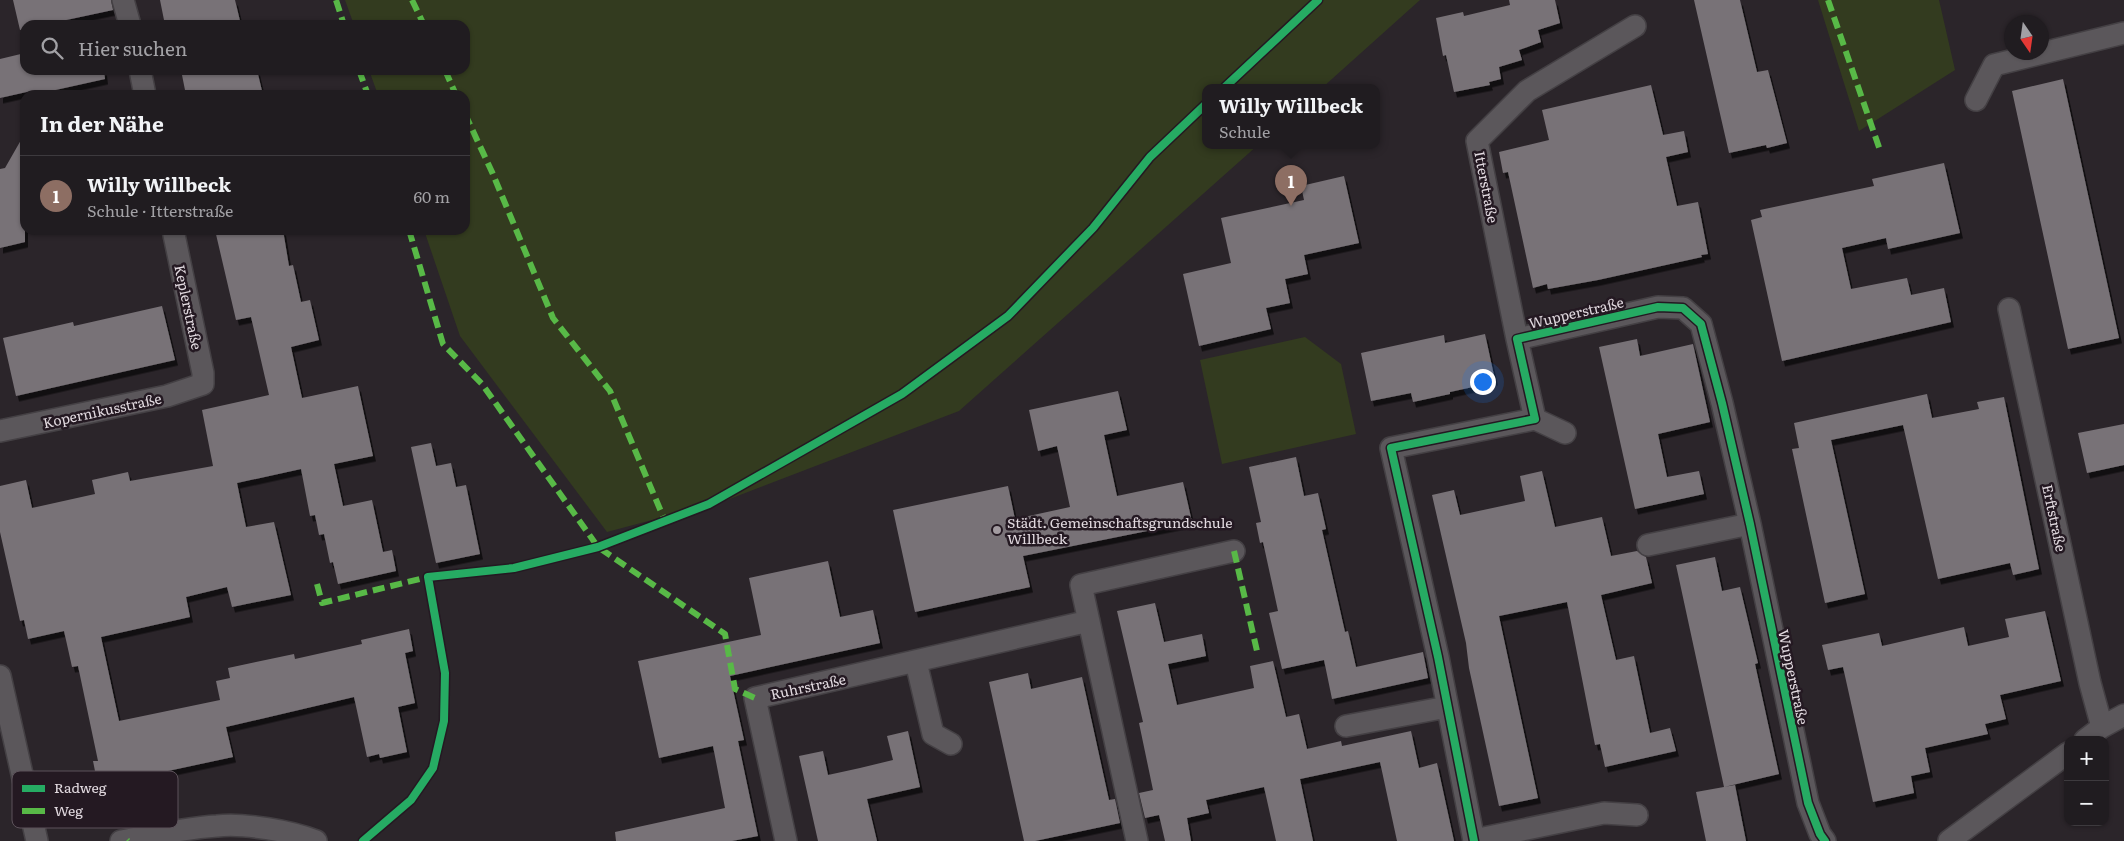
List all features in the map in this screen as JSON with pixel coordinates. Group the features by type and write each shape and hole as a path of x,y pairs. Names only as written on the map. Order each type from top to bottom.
{"street":[{"path":"123,0 129,20"},
{"name":"Itterstraße","path":"1516,339 1477,140 1527,91 1635,26"},
{"path":"1976,100 1994,65 2124,33"},
{"path":"141,75 145,90"},
{"name":"Keplerstraße","path":"174,235 203,373 203,384"},
{"name":"Wupperstraße","path":"1535,418 1516,339 1658,307 1682,308 1701,324 1722,403 1750,524 1808,802 1820,834 1825,841"},
{"name":"Erftstraße","path":"2009,309 2090,683 2093,734"},
{"name":"Kopernikusstraße","path":"0,431 167,396 203,384"},
{"path":"1565,433 1535,418 1391,448 1474,840 1604,814 1637,814"},
{"path":"1648,545 1750,524"},
{"path":"1136,841 1082,585 1234,551"},
{"name":"Ruhrstraße","path":"786,841 756,698 1089,622"},
{"path":"916,662 933,734 951,744"},
{"path":"0,676 21,771"},
{"path":"1346,726 1447,707"},
{"path":"2093,734 2124,715"},
{"path":"1949,841 2064,756"},
{"path":"125,841 218,825 262,828 304,836 316,841"},
{"path":"34,828 37,841"}],"green space":[{"path":"345,0 1420,0 1326,84 1202,84 1202,149 1254,149 959,411 727,500 607,532 460,336 426,235 470,235 470,90 376,90 371,75 470,75 470,20 352,20"},
{"path":"1818,0 1939,0 1955,70 1859,131"},
{"path":"1305,337 1341,364 1356,434 1222,464 1200,360"}],"building":[{"path":"13,0 111,0 113,10 66,20 20,20 20,30"},
{"path":"160,0 235,0 240,20 164,20"},
{"path":"1509,0 1555,0 1560,23 1538,30 1541,42 1519,50 1522,60 1499,67 1501,79 1489,82 1490,85 1454,92 1446,55 1443,56 1436,18 1463,12 1464,16 1510,5"},
{"path":"1694,0 1740,0 1757,72 1768,70 1787,143 1767,148 1766,145 1729,153"},
{"path":"20,54 20,75 105,75 105,79 56,90 20,90 20,93 0,98 0,59"},
{"path":"182,75 258,75 262,90 185,90"},
{"path":"2063,79 2119,338 2068,349 2012,91"},
{"path":"1651,85 1663,135 1684,131 1688,152 1666,157 1677,206 1698,202 1708,254 1701,255 1702,257 1598,280 1548,289 1547,284 1533,288 1508,172 1503,173 1499,152 1549,140 1542,110"},
{"path":"20,142 20,235 25,235 25,242 0,248 0,169 5,168"},
{"path":"1944,163 1960,233 1888,249 1886,238 1842,248 1851,289 1907,278 1911,295 1944,288 1951,322 1782,361 1751,220 1762,217 1760,210 1874,186 1872,179"},
{"path":"1344,176 1359,243 1304,255 1308,274 1285,279 1290,303 1266,308 1271,329 1199,346 1183,274 1231,263 1221,218 1304,200 1301,186"},
{"path":"216,235 284,235 289,266 293,265 301,302 310,300 319,340 291,347 302,398 358,386 373,456 334,464 343,506 372,500 383,552 392,550 396,571 338,584 333,562 330,563 324,534 319,535 315,515 310,516 301,469 237,483 246,527 274,522 291,595 232,607 227,587 186,597 190,617 101,637 119,721 220,700 216,681 230,678 228,668 294,654 295,659 362,644 361,640 409,629 413,651 405,653 415,703 398,707 407,752 380,758 379,754 367,757 354,697 226,727 233,757 168,771 95,771 93,761 98,761 78,666 72,667 64,631 28,639 24,620 20,621 0,532 0,486 26,480 32,508 95,494 92,480 128,472 130,481 213,466 202,410 269,395 251,317 236,320"},
{"path":"162,306 175,360 16,396 3,338 73,322 74,326"},
{"path":"1485,334 1495,380 1450,392 1450,394 1413,402 1411,393 1371,401 1361,353 1444,335 1445,343"},
{"path":"1637,339 1640,356 1693,344 1710,422 1658,434 1667,477 1699,471 1704,494 1635,509 1599,347"},
{"name":"Städt. Gemeinschaftsgrundschule Willbeck","path":"1118,391 1127,430 1104,435 1117,496 1183,482 1192,522 1023,556 1030,587 915,612 893,510 1008,486 1015,519 1070,507 1057,446 1038,451 1029,410"},
{"path":"1927,394 1932,418 1979,409 1977,402 2004,397 2039,569 2013,575 2010,563 1938,579 1903,425 1831,440 1865,594 1825,603 1792,449 1799,448 1794,423"},
{"path":"2124,424 2124,465 2087,473 2078,433"},
{"path":"431,443 436,466 451,463 456,487 466,485 480,554 436,563 411,447"},
{"path":"1296,457 1304,496 1318,493 1326,529 1322,530 1345,632 1348,631 1356,667 1423,652 1428,678 1332,699 1324,660 1282,669 1269,613 1278,611 1263,542 1260,543 1256,523 1261,522 1249,467"},
{"path":"1542,471 1555,527 1602,517 1611,556 1637,551 1646,557 1652,583 1601,595 1616,660 1634,656 1650,733 1670,728 1676,751 1605,767 1600,744 1595,745 1567,602 1499,616 1538,798 1499,806 1469,668 1466,643 1432,495 1454,490 1460,515 1525,501 1520,476"},
{"path":"1715,557 1722,591 1740,587 1758,663 1755,664 1779,774 1724,787 1676,565"},
{"path":"828,561 840,617 873,610 880,643 730,676 744,740 738,741 758,836 732,841 616,841 615,832 725,808 713,746 659,758 638,661 761,635 749,578"},
{"path":"1155,603 1164,642 1202,634 1206,656 1168,664 1177,705 1254,688 1250,666 1273,661 1286,717 1299,714 1307,749 1341,741 1342,746 1411,731 1419,768 1437,763 1454,841 1397,841 1380,762 1300,779 1313,841 1276,841 1264,787 1206,800 1209,813 1187,818 1191,841 1165,841 1159,815 1145,818 1139,793 1153,790 1139,723 1143,722 1117,611"},
{"path":"2045,611 2061,681 2000,695 2006,719 1985,724 1988,734 1925,748 1930,772 1911,776 1914,793 1873,802 1843,667 1828,670 1822,645 1879,633 1882,646 1964,627 1968,646 2009,637 2005,619"},
{"path":"1028,673 1031,689 1082,677 1109,800 1115,799 1120,823 1035,841 1024,841 989,682"},
{"path":"908,731 920,787 867,799 877,841 818,841 799,756 823,751 828,775 860,768 893,760 887,736"},
{"path":"1735,785 1746,841 1706,841 1696,792"}],"marked path":[{"path":"336,0 342,20"},
{"path":"412,0 422,20"},
{"path":"1828,0 1881,153"},
{"path":"361,75 366,90"},
{"path":"447,75 454,90"},
{"path":"470,125 492,172 553,318 610,391 665,521"},
{"path":"410,235 443,344 482,384 598,547 725,634 735,689 755,698"},
{"path":"1234,551 1257,651"},
{"path":"317,584 322,603 428,577"}],"cycle path":[{"path":"1228,84 1318,0"},
{"path":"363,841 411,800 433,768 444,721 445,673 428,577 514,568 598,547 709,504 902,394 1008,316 1093,228 1150,157 1202,108"},
{"path":"1474,841 1438,657 1391,448 1535,419 1517,339 1658,307 1683,308 1701,324 1722,403 1750,524 1808,803 1820,834 1825,841"}],"place":[{"name":"Willy Willbeck","path":"1291,206"},
{"name":"Städt. Gemeinschaftsgrundschule Willbeck","path":"997,530"}]}
